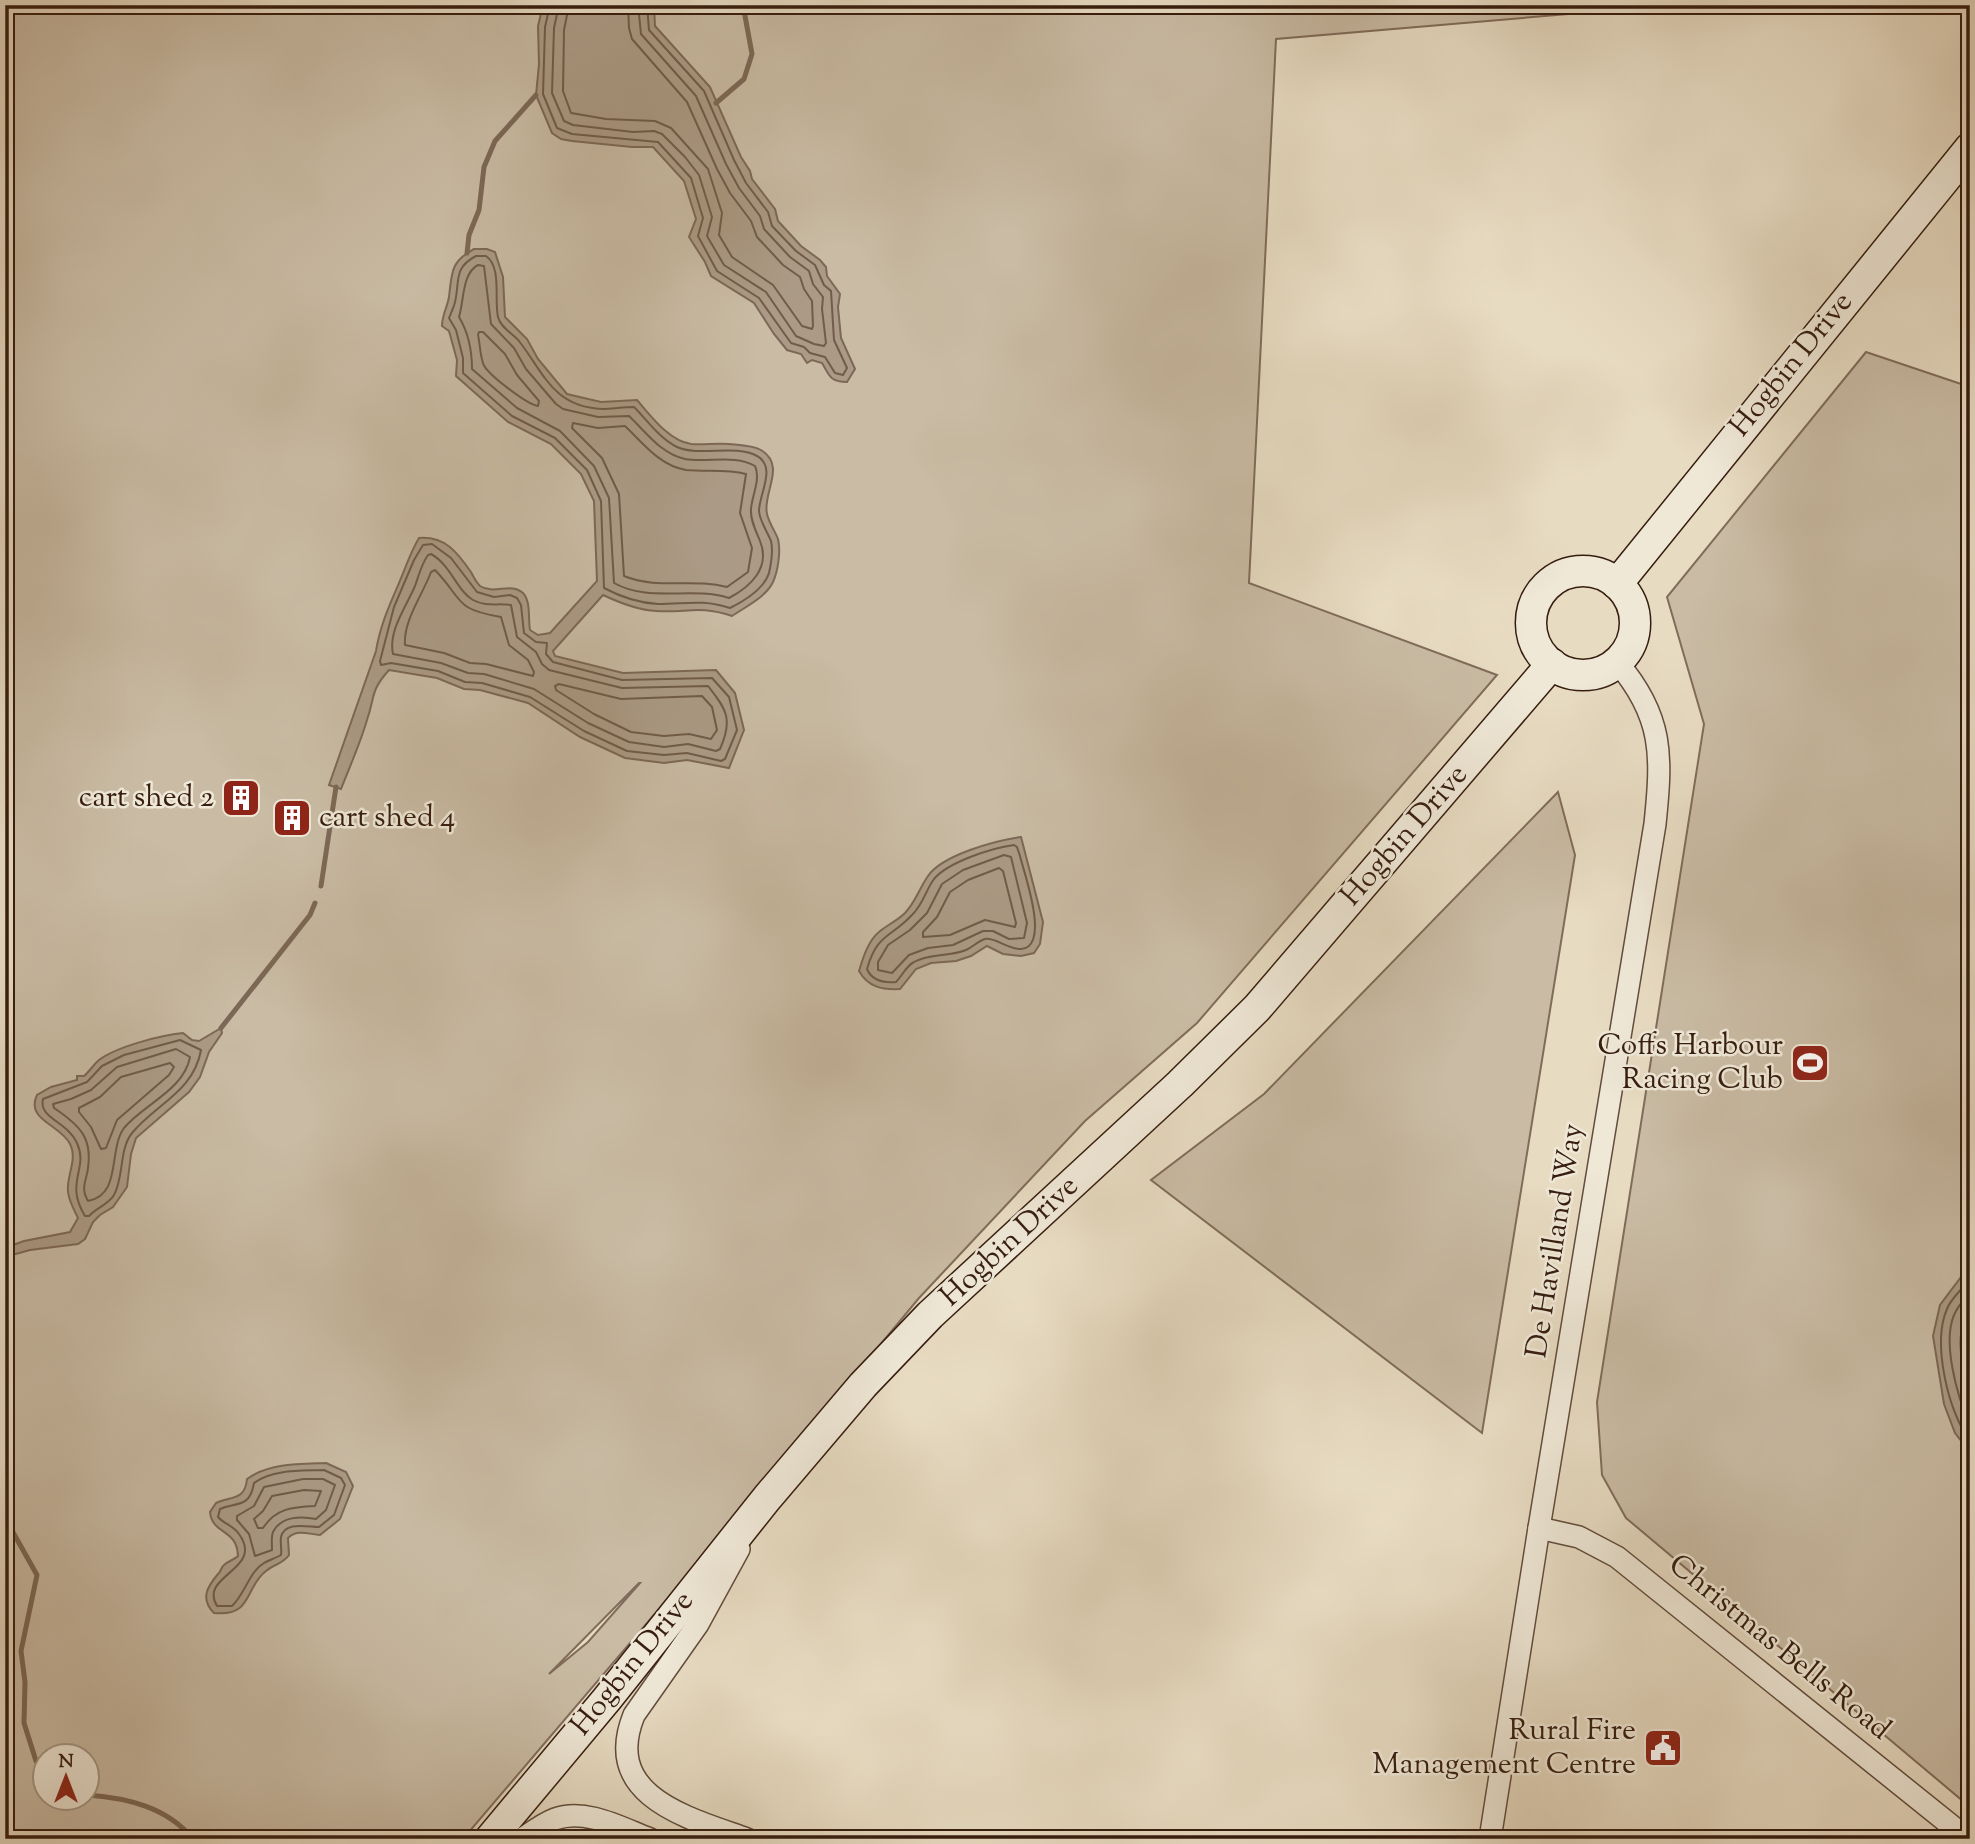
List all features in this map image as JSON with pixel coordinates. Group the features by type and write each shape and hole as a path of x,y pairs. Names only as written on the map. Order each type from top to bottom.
{"main road":[{"name":"Hogbin Drive","path":"1617,584 1970,148"},
{"path":"1581,570 1597,572 1617,584 1625,591 1633,606 1636,622 1633,639 1625,655 1595,674 1577,675 1560,670 1545,660 1535,645 1531,628 1532,610 1538,595 1550,582 1564,574 1581,570"},
{"name":"Hogbin Drive","path":"490,1839 863,1385 930,1315 1170,1094 1257,1008 1552,664"}],"street":[{"name":"De Havilland Way","path":"1490,1839 1655,824 1660,763 1654,724 1640,692 1617,662"},
{"path":"747,1839 678,1814 645,1792 634,1776 629,1760 628,1732 635,1715 698,1624 767,1499"},
{"name":"Christmas Bells Road","path":"1539,1528 1579,1537 1617,1557 1968,1839"},
{"path":"522,1839 555,1819 578,1815 650,1839"}],"shaded area":[{"path":"5,5 1675,5 1276,39 1249,583 1497,675 1197,1023 1085,1121 919,1298 739,1515 463,1839 5,1839","holes":["640,1583 588,1642 549,1674"]},
{"name":"Coffs Harbour Racing Club","path":"1866,352 1970,387 1970,1807 1626,1518 1602,1475 1597,1402 1704,724 1667,597"},
{"path":"1558,792 1575,855 1482,1433 1151,1180 1264,1094"}],"water":[{"path":"543,5 654,5 655,26 710,87 752,179 775,209 778,221 801,246 826,267 827,276 840,294 838,307 841,338 855,369 847,382 834,379 822,363 812,360 807,363 801,354 787,350 754,303 711,276 689,237 696,219 684,181 653,147 572,141 561,139 552,133 536,95 539,64 538,26"},
{"path":"474,249 495,252 503,277 505,317 527,339 538,359 567,394 601,402 637,400 661,427 683,442 753,447 769,456 773,472 766,506 778,539 779,555 773,582 760,597 732,616 701,610 649,610 629,606 603,595 553,651 555,656 623,673 716,670 735,693 744,730 729,768 687,760 664,763 625,758 580,737 528,703 480,690 464,689 437,678 389,670 376,689 341,789 329,785 376,651 385,616 419,538 436,540 450,547 480,586 513,589 523,593 528,605 530,630 538,635 550,633 597,581 594,501 581,474 551,444 508,422 456,376 457,360 449,331 442,326 442,322 456,264"},
{"path":"1021,837 1043,922 1040,944 1034,953 1021,956 1003,954 987,946 956,961 931,963 916,969 900,989 887,989 867,981 859,971 872,940 905,913 935,868 957,855 998,841"},
{"path":"221,1028 222,1033 209,1052 200,1077 189,1092 136,1138 127,1187 113,1207 93,1222 85,1239 78,1244 30,1250 5,1257 5,1248 24,1241 70,1232 78,1218 68,1192 73,1156 70,1144 66,1137 36,1111 37,1095 51,1087 77,1080 77,1076 84,1076 99,1060 127,1046 183,1033 192,1040 199,1041"},
{"path":"1970,1265 1970,1452 1955,1433 1944,1404 1933,1336 1940,1305"},
{"path":"326,1463 346,1472 353,1486 340,1519 320,1535 291,1535 288,1538 289,1555 259,1578 242,1606 227,1613 214,1613 207,1603 208,1588 223,1566 238,1556 233,1541 212,1519 210,1512 216,1503 236,1497 243,1491 247,1479 265,1470 285,1465"}],"waterway":[{"path":"716,103 744,79 752,54 743,5"},
{"path":"467,253 469,235 479,210 484,167 495,141 536,95"},
{"path":"321,886 336,787"},
{"path":"221,1028 310,915 315,903"},
{"path":"5,1518 37,1575 21,1651 25,1682 24,1723 32,1748"},
{"path":"102,1797 132,1802 159,1812 183,1828 193,1839"}],"place":[{"name":"cart shed 2","path":"241,798"},
{"name":"cart shed 4","path":"292,818"},
{"name":"Coffs Harbour Racing Club","path":"1810,1063"},
{"name":"Rural Fire Management Centre","path":"1663,1748"}]}
